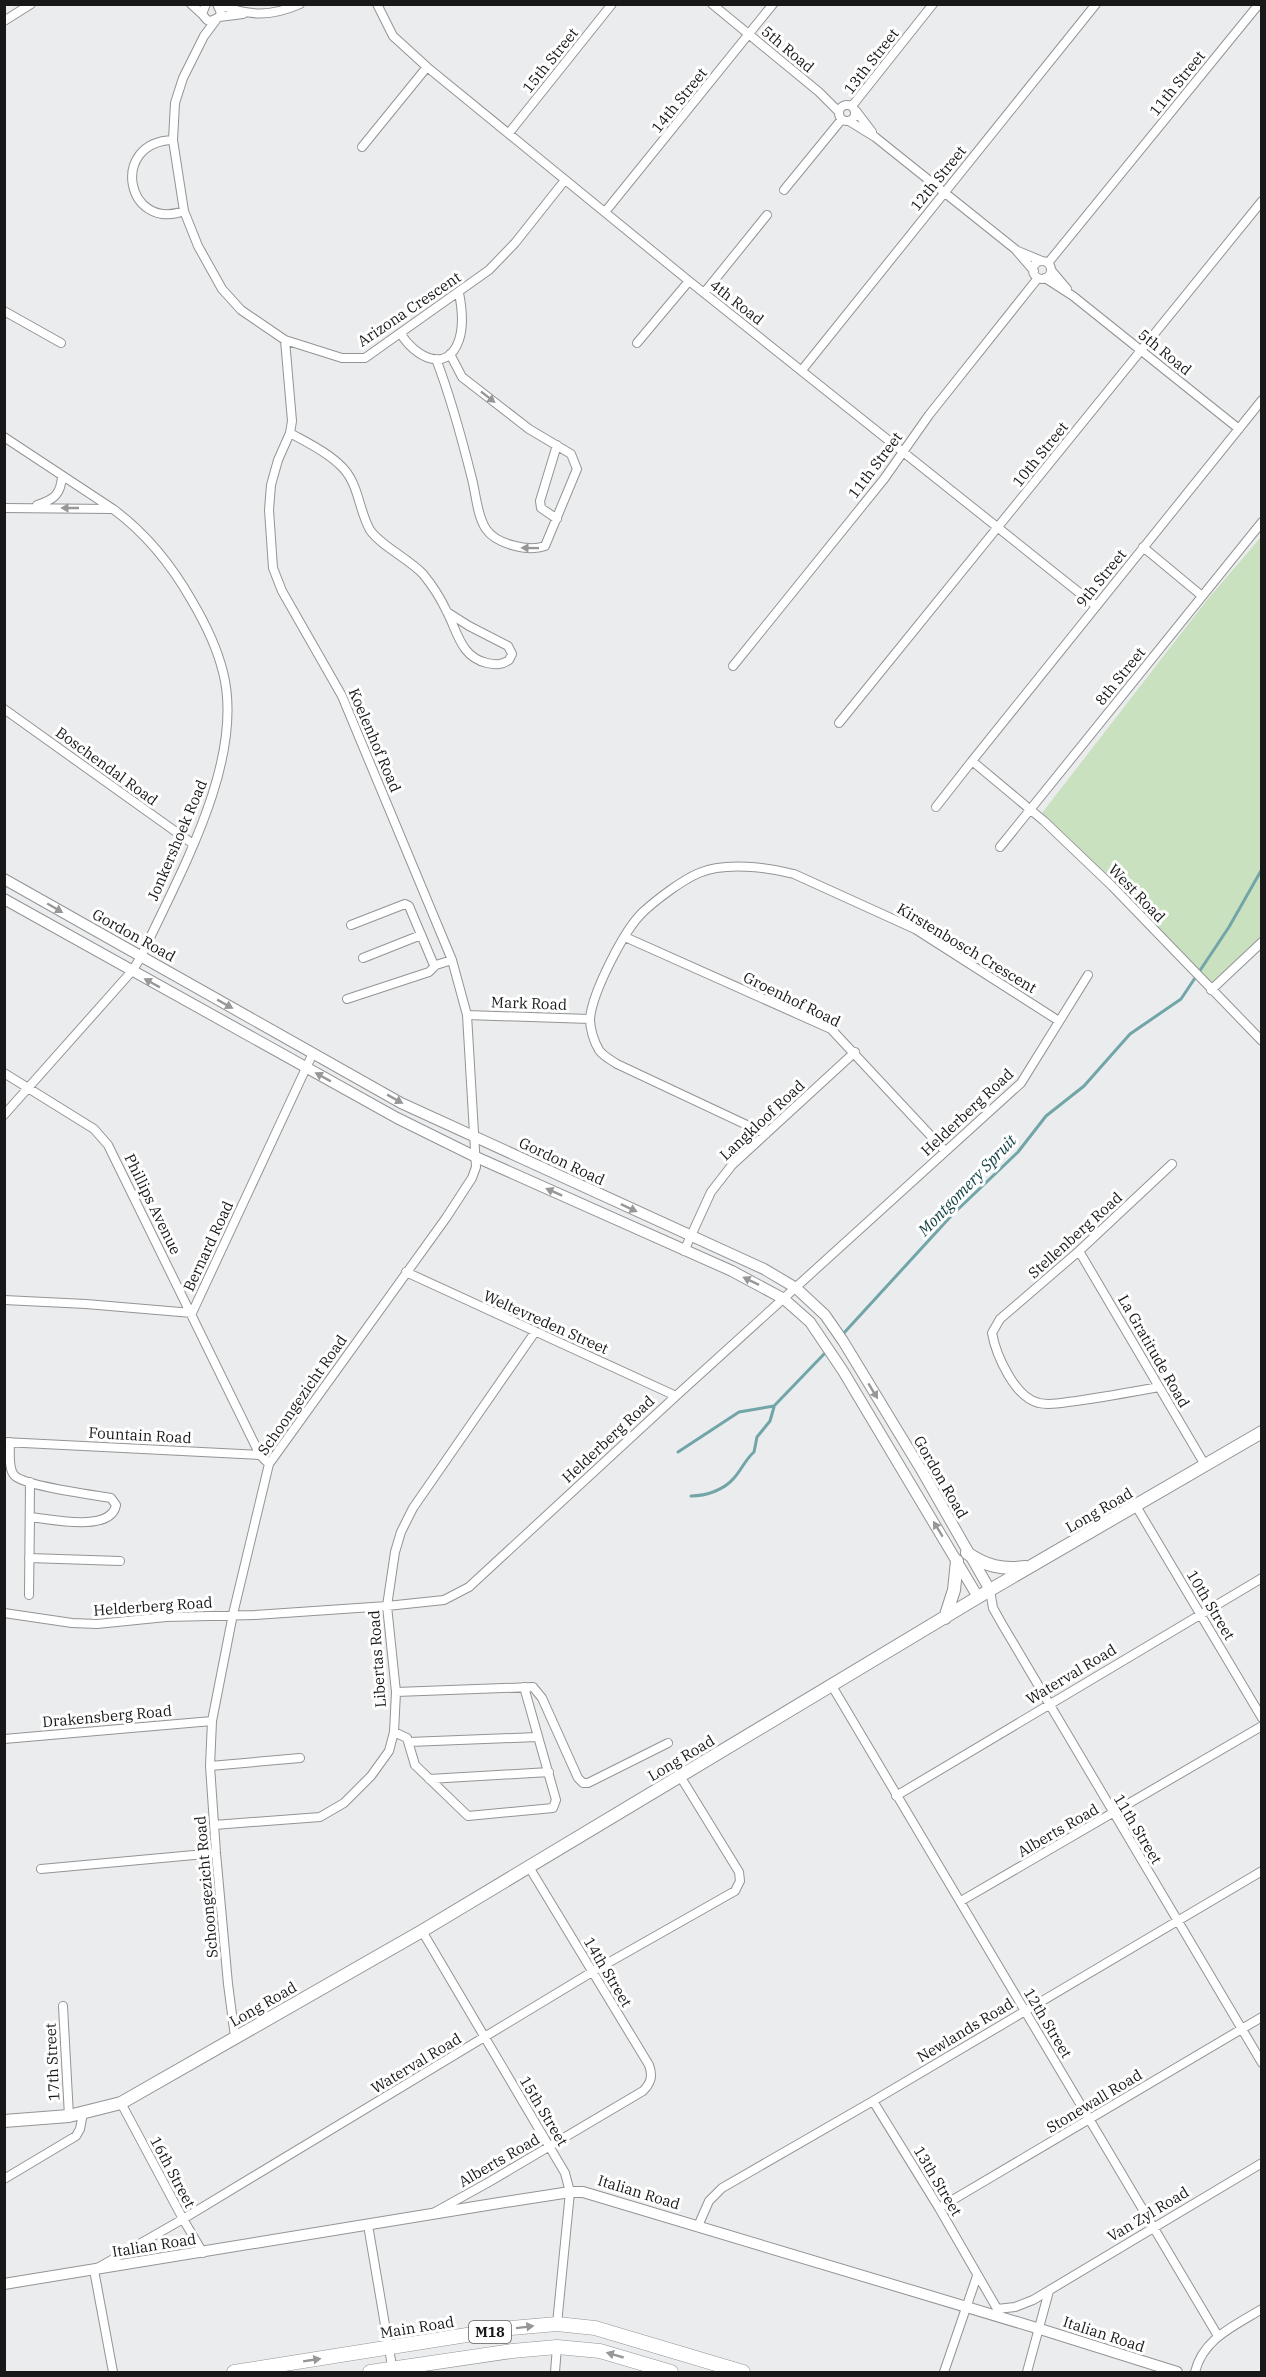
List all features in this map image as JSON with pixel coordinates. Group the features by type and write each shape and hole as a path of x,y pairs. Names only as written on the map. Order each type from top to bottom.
{"main road":[{"name":"Long Road","path":"4,2121 69,2115 118,2105 422,1931 990,1590 1262,1432"},
{"path":"945,1618 962,1557 993,1567 1033,1566"},
{"name":"Main Road","path":"234,2373 531,2326 557,2324 595,2328 743,2373"},
{"name":"M18","path":"370,2373 532,2348 557,2347 600,2351 671,2373"}],"street":[{"path":"4,21 31,4"},
{"path":"191,4 211,21 246,14 275,13 300,4"},
{"path":"203,15 206,4"},
{"name":"4th Road","path":"377,4 393,36 427,67 689,281 1096,606"},
{"name":"15th Street","path":"509,133 612,4"},
{"name":"5th Road","path":"712,4 819,92 843,118 875,136 1015,249 1039,276 1073,296 1239,429"},
{"name":"14th Street","path":"605,212 773,4"},
{"name":"13th Street","path":"852,107 933,4"},
{"name":"12th Street","path":"802,370 1096,4"},
{"name":"11th Street","path":"1047,265 1259,4"},
{"path":"217,5 220,13 217,18"},
{"path":"217,5 246,14"},
{"name":"Arizona Crescent","path":"203,15 204,36"},
{"name":"Arizona Crescent","path":"217,18 204,36 183,78 175,103 173,140 184,211 198,246 222,289 241,310 285,340 342,358 365,358 489,270 515,243 566,180"},
{"path":"362,147 427,67"},
{"name":"5th Road","path":"819,92 852,107 875,136"},
{"path":"784,190 843,118 842,106 852,107 854,118 843,118"},
{"path":"173,140 156,142 139,153 133,165 132,183 134,191 146,210 166,216 184,211"},
{"name":"10th Street","path":"839,723 1262,201"},
{"path":"704,293 766,215"},
{"name":"5th Road","path":"1015,249 1047,265 1073,296"},
{"path":"1039,276 1036,264 1047,265"},
{"path":"1039,276 1047,265"},
{"name":"11th Street","path":"733,666 884,478 902,451 1039,276"},
{"path":"638,343 689,281"},
{"path":"401,334 412,350 428,358 436,359 450,354 456,348 459,339 462,315 459,293"},
{"path":"4,311 61,343"},
{"name":"Koelenhof Road","path":"285,340 292,421 290,433 278,460 271,485 268,510 273,568 282,591 342,696 452,960 467,1015 476,1157"},
{"path":"436,359 448,389 486,528 506,543 519,547 536,549 545,546 576,469 571,454 529,429 462,377 450,354"},
{"name":"9th Street","path":"936,807 1262,400"},
{"path":"290,433 318,448 343,467 350,476 372,533 418,569 447,612 459,642 468,653 476,659 494,664 509,660 511,651 505,643 469,626 447,612"},
{"name":"Jonkershoek Road","path":"4,437 112,508 147,537 171,567 203,620 223,672 227,702 225,742 216,783 193,844 141,957 132,971 31,1088 4,1115"},
{"path":"556,445 540,501 541,508 557,519"},
{"path":"28,508 53,500 61,488 62,476"},
{"path":"4,508 112,508"},
{"name":"8th Street","path":"999,847 1262,522"},
{"path":"1143,547 1202,596"},
{"name":"Boschendal Road","path":"4,709 193,844"},
{"name":"West Road","path":"972,761 1030,810 1112,886 1210,990 1262,1041"},
{"name":"Kirstenbosch Crescent","path":"590,1019 599,991 624,937 642,913 699,873 715,868 776,868 915,929 1059,1021"},
{"name":"Gordon Road","path":"4,879 401,1103 766,1270 796,1288 813,1301 840,1336 922,1471 962,1557 978,1598"},
{"name":"Gordon Road","path":"4,899 397,1118 476,1157 754,1282 784,1299 810,1323 962,1557 990,1590"},
{"path":"351,925 405,904 409,906 433,963 436,964"},
{"path":"363,958 421,935"},
{"name":"Groenhof Road","path":"624,937 831,1029 855,1052 945,1151"},
{"path":"1210,990 1262,942"},
{"path":"347,999 429,972 436,964 452,960"},
{"name":"Helderberg Road","path":"4,1613 72,1623 97,1624 166,1617 387,1606 444,1600 469,1587 1022,1083 1088,975"},
{"name":"Mark Road","path":"467,1015 590,1019"},
{"path":"590,1019 599,1049 617,1064 766,1134"},
{"name":"Langkloof Road","path":"684,1251 711,1192 720,1179 741,1156 855,1052"},
{"name":"Bernard Road","path":"4,1300 192,1313 313,1053"},
{"name":"Phillips Avenue","path":"4,1073 94,1129 108,1145 260,1455"},
{"name":"Schoongezicht Road","path":"235,2037 214,1826 210,1766 212,1721 233,1614 269,1464 446,1218 472,1178 476,1157"},
{"name":"Stellenberg Road","path":"1159,1387 1060,1403 1037,1403 1019,1389 1000,1360 992,1333 995,1326 1172,1164"},
{"name":"La Gratitude Road","path":"1079,1251 1205,1465"},
{"name":"Weltevreden Street","path":"406,1272 676,1396"},
{"name":"Libertas Road","path":"214,1826 320,1817 344,1803 371,1776 389,1751 394,1732 396,1692 387,1606 395,1552 401,1532 413,1508 535,1332"},
{"path":"7,1442 12,1473 22,1480 111,1498 116,1505 111,1515 97,1521 82,1522 30,1517"},
{"name":"Fountain Road","path":"7,1442 260,1455"},
{"path":"260,1455 269,1464"},
{"path":"30,1482 28,1595 30,1517"},
{"name":"10th Street","path":"1136,1506 1262,1718"},
{"path":"29,1558 120,1561"},
{"name":"Waterval Road","path":"897,1796 1262,1578"},
{"name":"11th Street","path":"990,1590 993,1608 1262,2063"},
{"name":"11th Street","path":"978,1598 993,1608"},
{"name":"12th Street","path":"832,1686 1218,2336"},
{"path":"394,1732 407,1738 410,1742 415,1765 470,1817 554,1808 556,1800 524,1687"},
{"path":"396,1692 533,1687 537,1690 578,1778 583,1783 588,1783 668,1743"},
{"name":"Drakensberg Road","path":"4,1739 212,1721"},
{"name":"Alberts Road","path":"961,1901 1262,1726"},
{"path":"410,1742 537,1737"},
{"path":"210,1766 300,1758"},
{"path":"429,1779 549,1772"},
{"name":"Waterval Road","path":"94,2270 183,2219 592,1972 730,1894 739,1886 739,1872 680,1776"},
{"path":"41,1869 216,1853"},
{"name":"14th Street","path":"529,1867 651,2070 651,2081 643,2091"},
{"name":"Newlands Road","path":"698,2226 709,2201 722,2188 1262,1871"},
{"name":"15th Street","path":"422,1931 565,2173 570,2192 557,2324"},
{"name":"17th Street","path":"63,2006 69,2115"},
{"name":"Stonewall Road","path":"939,2208 1262,2017"},
{"name":"Alberts Road","path":"430,2214 643,2091"},
{"name":"13th Street","path":"873,2101 939,2208 1000,2314"},
{"name":"16th Street","path":"118,2105 203,2253"},
{"path":"4,2179 76,2136 83,2113"},
{"name":"Van Zyl Road","path":"1000,2314 1049,2291 1153,2226 1262,2163"},
{"name":"Italian Road","path":"4,2284 570,2192 592,2193 965,2306 1000,2314 1177,2373"},
{"path":"368,2225 393,2371"},
{"path":"94,2270 113,2373"},
{"path":"944,2373 977,2276"},
{"path":"1028,2373 1049,2291"},
{"path":"1195,2373 1202,2353 1218,2336 1262,2309"},
{"path":"555,2373 557,2347"}],"green space":[{"path":"1261,537 1261,938 1210,986 1042,813 1207,600"}],"waterway":[{"name":"Montgomery Spruit","path":"843,1334 952,1215 1018,1152 1046,1116 1084,1086 1130,1034 1181,999 1229,927 1262,869"},
{"name":"Montgomery Spruit","path":"678,1452 739,1412 774,1406 826,1352"},
{"path":"691,1496 714,1492 734,1478 754,1452 757,1437 770,1421 774,1407"}]}
